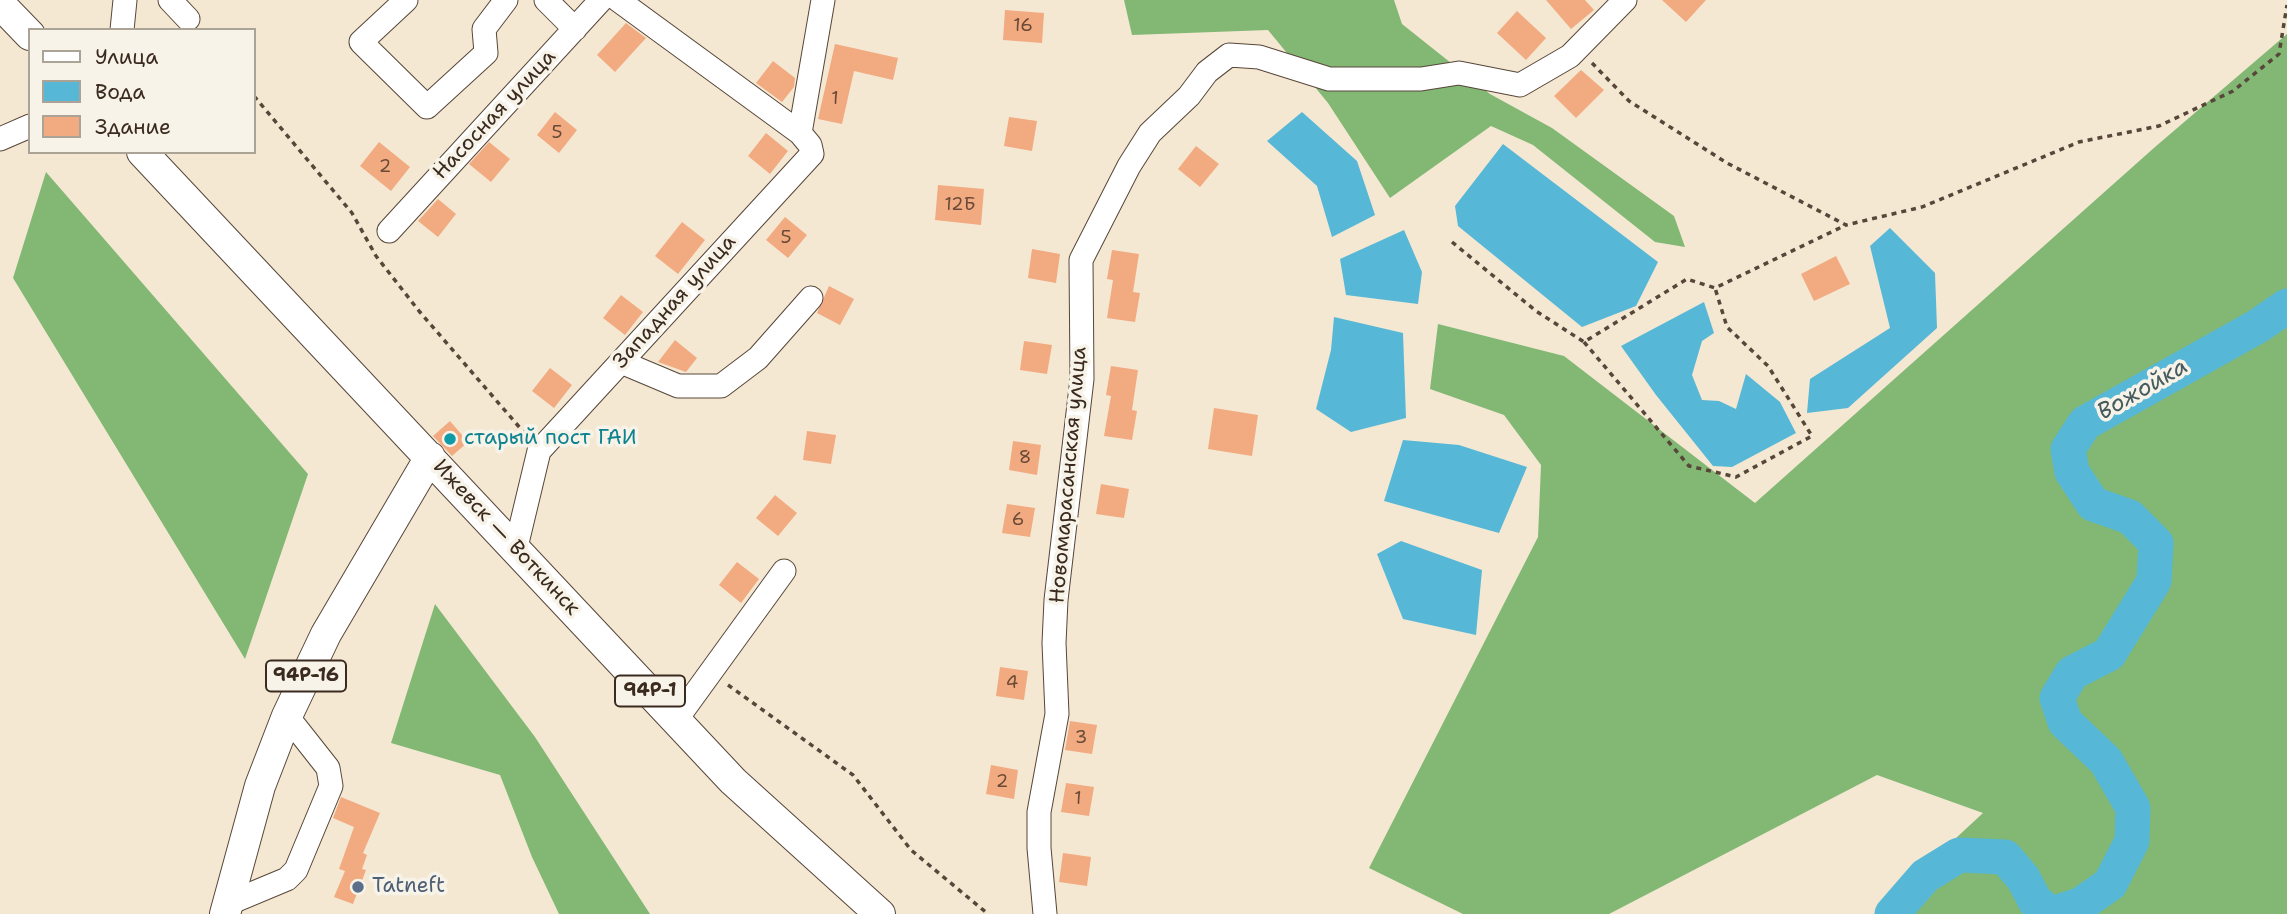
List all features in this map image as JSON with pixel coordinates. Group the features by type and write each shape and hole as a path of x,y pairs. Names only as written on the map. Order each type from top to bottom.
{"main road":[{"path":"0,4 28,33"},
{"name":"Ижевск — Воткинск","path":"144,154 733,781 880,914"},
{"name":"94Р-16","path":"226,909 260,786 287,716 326,634 430,457"}],"street":[{"path":"170,0 188,19"},
{"path":"406,0 361,42 427,107 486,53 484,29 506,0"},
{"path":"546,0 575,29"},
{"name":"Насосная улица","path":"389,231 601,0"},
{"path":"618,0 800,133 823,0"},
{"name":"Новомарасанская улица","path":"1045,914 1039,848 1039,812 1057,715 1054,643 1056,600 1082,379 1081,260 1129,166 1150,133 1189,96 1207,72 1229,55 1259,57 1329,79 1421,79 1459,73 1520,85 1577,48 1625,0"},
{"path":"0,139 28,127"},
{"name":"Западная улица","path":"539,451 812,154 810,145 800,133"},
{"path":"621,362 678,386 721,386 758,358 811,298"},
{"path":"516,547 539,451"},
{"path":"676,720 784,571"},
{"path":"226,909 287,879 296,870 331,786 328,768 287,716"}],"path":[{"path":"1584,342 1687,279 1715,288 1846,225 1922,207 2079,142 2159,126 2233,91 2279,54 2287,5"},
{"path":"1577,48 1629,101 1727,163 1846,225"},
{"path":"256,98 352,213 376,256 419,311 539,451"},
{"path":"1452,242 1536,311 1584,342 1689,466 1736,477 1812,436 1768,366 1727,327 1715,288"},
{"path":"712,673 853,775 911,850 988,914"}],"green space":[{"path":"1124,0 1394,0 1402,24 1490,94 1552,128 1674,216 1685,247 1655,242 1533,145 1491,126 1390,198 1328,103 1268,30 1132,35"},
{"path":"2287,34 2287,914 1874,914 1983,813 1877,775 1609,914 1463,914 1369,868 1538,537 1541,465 1504,415 1430,389 1438,324 1564,356 1755,503 2155,147"},
{"path":"46,172 308,474 245,659 13,278"},
{"path":"435,604 535,737 650,914 559,914 532,857 500,775 391,743"}],"water":[{"path":"1302,112 1357,161 1375,215 1332,237 1317,186 1267,141"},
{"path":"1503,144 1658,262 1636,306 1582,327 1458,226 1455,206"},
{"path":"1890,228 1935,273 1937,328 1848,408 1807,413 1810,379 1890,328 1870,246"},
{"path":"1404,230 1422,272 1418,304 1346,295 1340,259"},
{"path":"1704,302 1714,333 1702,341 1692,375 1702,400 1719,401 1736,409 1746,374 1780,402 1796,433 1732,467 1713,466 1621,346"},
{"path":"1334,317 1403,333 1406,418 1351,432 1316,409 1331,350"},
{"path":"1403,440 1459,445 1527,467 1499,533 1384,501"},
{"path":"1401,541 1482,570 1476,635 1403,619 1377,554"}],"building":[{"path":"1546,0 1585,0 1594,10 1571,29"},
{"path":"1662,0 1706,0 1686,22"},
{"path":"1005,10 1044,13 1042,43 1003,40"},
{"path":"1517,11 1546,38 1526,60 1497,33"},
{"path":"626,23 646,38 615,72 597,55"},
{"path":"835,44 898,58 893,80 854,71 842,124 818,119"},
{"path":"773,61 795,78 794,87 782,102 756,83"},
{"path":"1581,70 1604,90 1576,118 1554,96"},
{"path":"555,112 577,130 559,153 537,135"},
{"path":"1009,117 1037,121 1032,151 1004,146"},
{"path":"766,133 788,151 770,174 748,156"},
{"path":"379,142 410,167 391,191 360,166"},
{"path":"489,142 510,159 491,182 469,164"},
{"path":"1196,146 1219,164 1200,187 1178,169"},
{"path":"938,185 984,189 981,225 935,220"},
{"path":"438,199 456,214 438,237 418,221"},
{"path":"785,217 807,235 788,258 766,240"},
{"path":"682,222 705,240 678,274 655,256"},
{"path":"1032,249 1060,254 1056,283 1028,278"},
{"path":"1112,250 1139,254 1133,292 1140,293 1135,322 1107,318 1113,280 1107,279"},
{"path":"1836,256 1850,284 1814,301 1801,274"},
{"path":"829,286 854,299 840,325 817,313"},
{"path":"621,295 643,312 625,335 603,318"},
{"path":"675,340 697,358 686,372 658,362"},
{"path":"1024,341 1052,345 1047,374 1020,370"},
{"path":"1111,366 1138,370 1132,410 1137,411 1132,440 1104,436 1111,396 1106,395"},
{"path":"550,368 572,385 554,408 532,391"},
{"path":"1214,408 1258,415 1252,456 1208,449"},
{"name":"старый пост ГАИ","path":"450,421 468,442 452,456 433,436"},
{"path":"807,431 836,435 831,464 803,460"},
{"path":"1013,441 1041,445 1037,475 1009,470"},
{"path":"1101,484 1129,489 1124,518 1096,514"},
{"path":"775,495 797,513 778,536 756,518"},
{"path":"1007,504 1035,508 1030,537 1002,533"},
{"path":"737,562 759,579 741,603 719,585"},
{"path":"1000,667 1028,671 1024,700 996,696"},
{"path":"1070,721 1097,725 1092,754 1065,750"},
{"path":"991,765 1018,770 1014,799 986,794"},
{"path":"1066,783 1094,787 1089,816 1061,812"},
{"path":"341,797 380,813 363,853 367,855 362,869 366,870 353,904 334,897 345,871 339,869 354,827 333,818"},
{"path":"1063,853 1091,857 1087,886 1059,882"}],"waterway":[{"name":"Вожойка","path":"2052,914 2080,905 2110,884 2132,841 2133,808 2106,761 2065,722 2057,698 2072,673 2109,654 2154,581 2156,543 2130,517 2093,504 2072,472 2068,449 2085,423 2258,326 2287,306"},
{"name":"Вожойка","path":"1892,914 1925,876 1959,855 2005,857 2023,878 2035,901 2051,914"}],"place":[{"name":"старый пост ГАИ","path":"450,439"},
{"name":"Tatneft","path":"358,887"}]}
